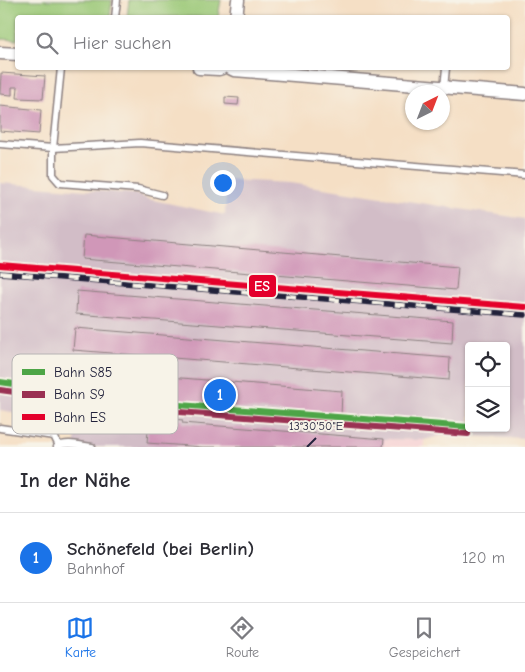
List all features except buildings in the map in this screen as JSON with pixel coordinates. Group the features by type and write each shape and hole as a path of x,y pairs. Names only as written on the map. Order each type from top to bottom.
{"street":[{"path":"236,15 238,0"},
{"path":"0,53 15,54"},
{"path":"234,70 409,85"},
{"path":"450,88 525,94"}],"lane":[{"path":"116,15 118,0"},
{"path":"61,70 52,174 60,183 138,189 162,195"},
{"path":"444,85 446,70"},
{"path":"0,144 53,148 140,143 525,175"},
{"path":"40,434 54,436 58,446 89,447"}],"shaded area":[{"path":"227,180 290,183 525,219 525,439 444,435 424,440 384,439 383,447 74,447 76,434 178,434 178,354 12,354 12,412 0,410 0,183 135,194 148,199 225,215"},
{"path":"384,439 424,440 424,447 384,447"}],"green space":[{"path":"0,0 112,0 110,15 15,15 15,40 0,39"},
{"path":"129,0 221,0 218,15 127,15"}],"railway":[{"path":"0,273 525,315"}],"rail line":[{"name":"ES","path":"0,265 525,307"},
{"name":"S85","path":"0,382 12,384"},
{"name":"S9","path":"0,390 12,392"},
{"name":"S85","path":"178,405 465,427"},
{"name":"S9","path":"178,412 468,434"}],"place":[{"name":"Schönefeld (bei Berlin)","path":"220,395"}]}
